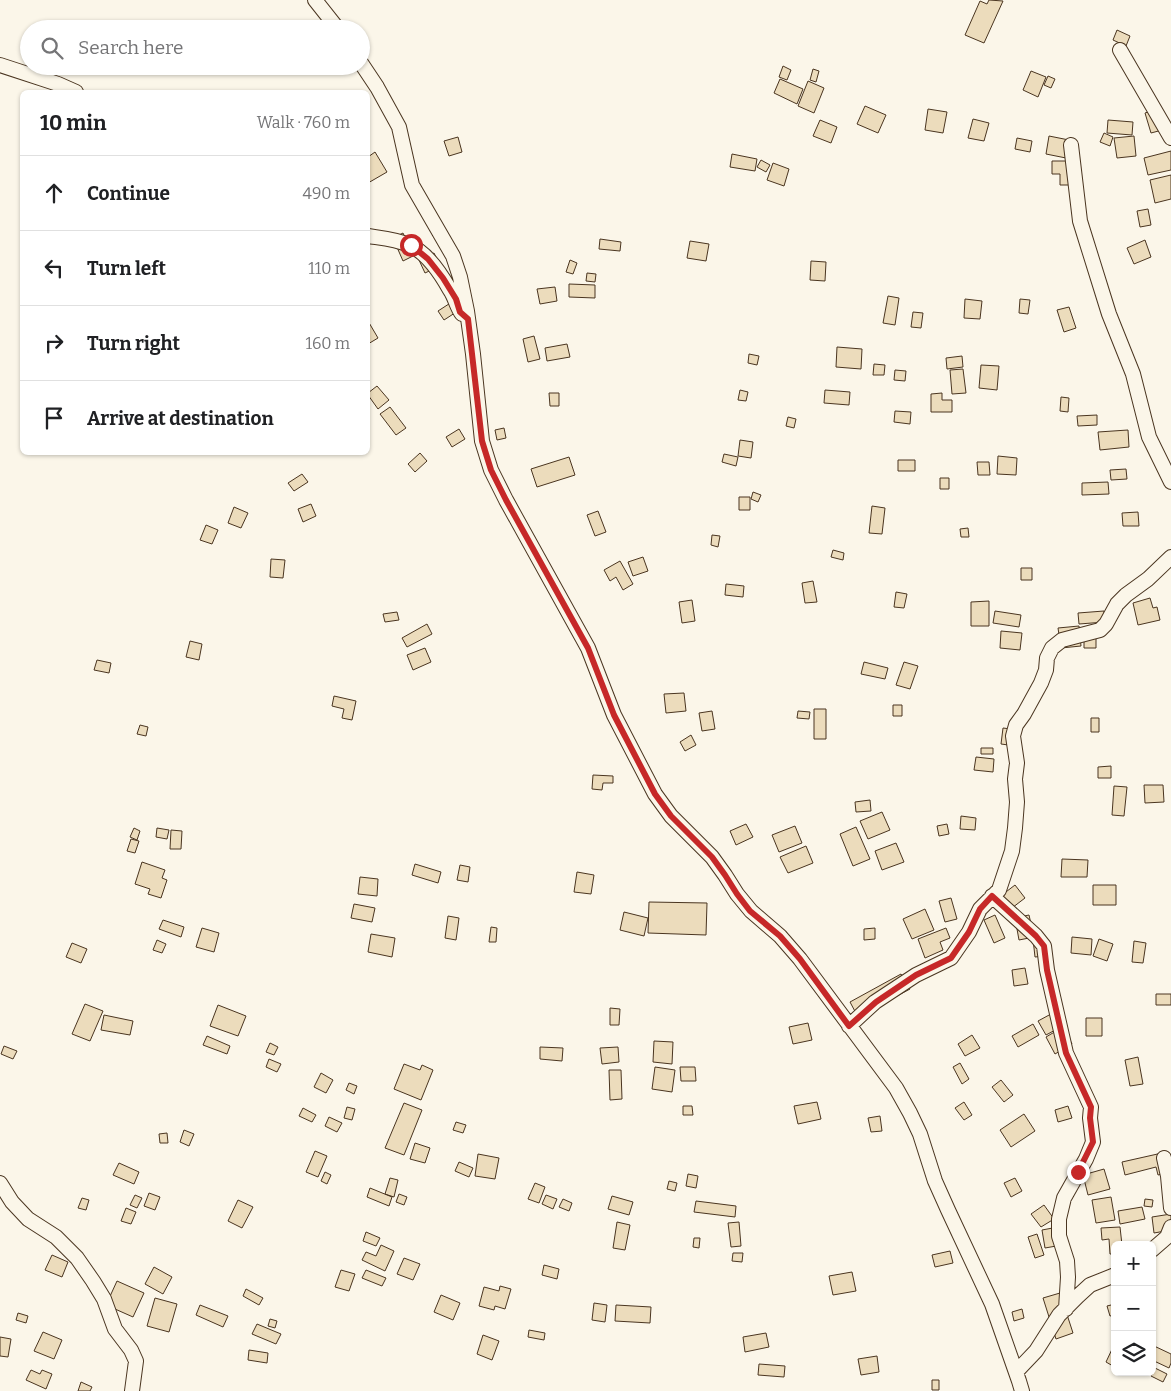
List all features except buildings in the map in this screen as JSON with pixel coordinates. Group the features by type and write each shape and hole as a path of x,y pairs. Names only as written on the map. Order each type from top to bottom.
{"street":[{"path":"315,0 331,20"},
{"path":"1120,50 1171,138"},
{"path":"0,65 20,72"},
{"path":"31,75 72,90"},
{"path":"369,75 399,127 412,185 453,256 460,277 468,319 482,441 491,470 588,648 614,715 655,794 671,816 712,857 750,911 780,936 793,951 896,1088 920,1134 944,1203 992,1304 1022,1391"},
{"path":"1071,145 1080,221 1109,314 1133,374 1149,437 1171,482"},
{"path":"370,236 411,245 428,259 456,299 460,312 468,319"},
{"path":"849,1026 876,1002 916,975 951,958 969,932 980,909 999,890 1012,852 1015,828 1017,802 1015,779 1017,764 1014,736 1016,725 1041,683 1046,670 1047,658 1052,648 1062,640 1100,630 1106,624 1117,604 1171,557"},
{"path":"992,896 1036,936 1044,946 1047,970 1066,1053 1091,1107 1090,1118 1093,1142 1086,1159 1064,1198 1059,1219 1060,1236 1067,1261 1066,1309"},
{"path":"1164,1158 1171,1208"},
{"path":"0,1183 12,1202 28,1219 56,1237 77,1258 93,1281 104,1299 115,1329 131,1350 136,1361 132,1391"},
{"path":"1156,1246 1170,1233"},
{"path":"1016,1372 1036,1351 1060,1315 1090,1285 1111,1277"}],"route":[{"path":"411,245 428,259 443,278 456,299 460,312 468,319 482,441 491,470 588,648 614,715 655,794 671,816 712,857 750,911 780,936 800,959 849,1026 876,1002 916,975 951,958 969,932 980,909 992,896 1036,936 1044,946 1047,970 1066,1053 1091,1107 1090,1118 1093,1142 1078,1172"}]}
